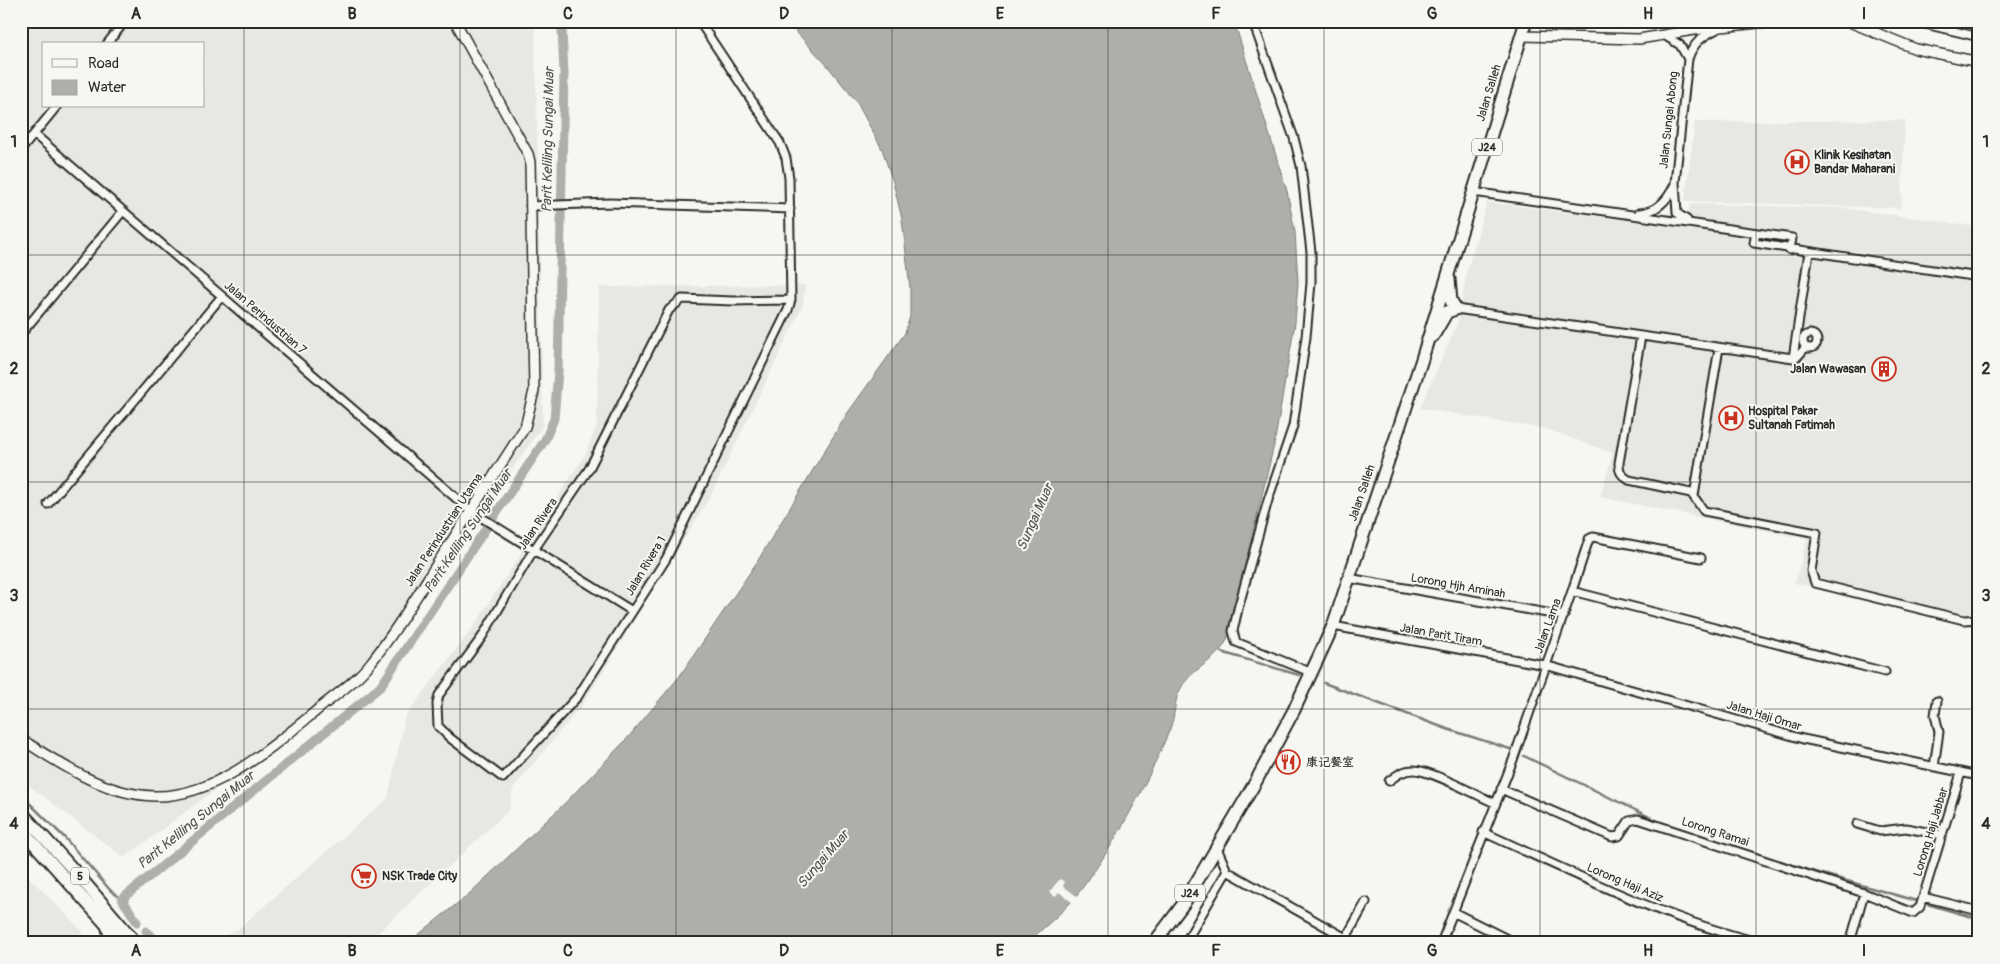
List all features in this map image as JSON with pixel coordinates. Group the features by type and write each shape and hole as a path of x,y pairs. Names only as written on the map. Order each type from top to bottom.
{"main road":[{"name":"Jalan Salleh","path":"1157,939 1184,903 1255,783 1294,710 1333,626 1425,350 1526,21"},
{"path":"1425,350 1447,312 1456,309 1451,301 1448,272"},
{"name":"5","path":"21,812 78,874 136,943"},
{"name":"5","path":"21,829 101,916 122,943"}],"street":[{"path":"109,42 125,21"},
{"name":"Jalan Perindustrian Utama","path":"21,739 84,778 128,791 154,796 170,795 221,779 271,747 356,679 372,662 398,626 525,427 534,392 528,154 455,21"},
{"path":"699,21 780,143 786,158 789,178 791,300"},
{"path":"1255,21 1254,26 1299,159 1311,252 1311,283 1305,346 1293,426 1266,510 1238,609 1233,636 1236,642 1310,672"},
{"path":"1522,36 1626,39 1662,34 1693,26 1722,26 1776,21"},
{"path":"1846,21 1916,48 1979,62"},
{"path":"1874,33 1876,21"},
{"path":"1925,24 1979,37"},
{"path":"1662,34 1676,41 1688,58 1695,44 1702,37 1722,26"},
{"name":"Jalan Sungai Abong","path":"1688,58 1675,183 1677,213 1694,224"},
{"path":"21,150 55,108"},
{"name":"Jalan Perindustrian 7","path":"34,134 471,511 632,611"},
{"path":"1628,214 1643,213 1661,204 1668,198 1675,183"},
{"path":"1473,192 1792,238 1790,250"},
{"path":"530,206 566,204 790,209"},
{"path":"21,334 123,211"},
{"path":"1756,233 1754,243 1790,250 1979,277"},
{"path":"1793,358 1800,337 1808,252"},
{"path":"48,504 222,296"},
{"name":"Jalan Rivera","path":"465,748 450,738 438,726 437,704 439,695 482,637 533,551 589,469 670,310 682,299 733,301 791,300"},
{"name":"Jalan Rivera 1","path":"465,748 503,778 578,696 666,559 788,310 791,300"},
{"path":"1456,309 1793,358 1798,356 1806,347 1814,346 1817,340 1811,334 1800,337"},
{"path":"1640,336 1619,471 1629,480 1687,491 1694,496 1704,512 1817,533 1811,571 1815,583 1964,620 1979,619"},
{"path":"1800,337 1806,347"},
{"path":"1694,496 1719,348"},
{"path":"1572,591 1589,539 1593,537 1701,558"},
{"name":"Lorong Hjh Aminah","path":"1348,578 1564,616"},
{"name":"Jalan Lama","path":"1441,943 1495,803 1514,760 1545,665 1572,591 1884,672"},
{"name":"Jalan Parit Tiram","path":"1333,626 1545,665"},
{"name":"Jalan Haji Omar","path":"1545,665 1803,739 1979,776"},
{"path":"1934,768 1939,732 1935,715 1937,700"},
{"path":"1389,781 1398,774 1407,771 1422,771 1495,803"},
{"name":"Lorong Haji Jabbar","path":"1921,902 1961,773"},
{"name":"Lorong Ramai","path":"1501,789 1612,837 1619,836 1629,820 1638,819 1864,893 1913,913 1921,902"},
{"path":"1857,824 1880,831 1906,828 1942,835"},
{"name":"Lorong Haji Aziz","path":"1484,832 1633,900 1732,936 1762,943"},
{"path":"1217,848 1227,871 1344,940 1366,902"},
{"path":"1185,943 1227,871"},
{"path":"1850,943 1864,893"},
{"path":"1921,902 1979,911"},
{"path":"1453,912 1515,943"},
{"path":"101,916 110,943"},
{"path":"1157,939 1173,943"}],"shaded area":[{"path":"21,21 523,21 535,28 543,425 367,676 124,858 21,779"},
{"name":"Klinik Kesihatan Bandar Maharani","path":"1905,120 1901,208 1685,201 1695,122"},
{"name":"Hospital Pakar Sultanah Fatimah","path":"1487,202 1685,228 1690,204 1843,208 1979,227 1979,628 1795,583 1807,539 1600,497 1613,453 1546,429 1420,408 1458,322 1467,271"},
{"path":"805,285 803,305 710,497 583,704 513,788 509,810 367,943 209,943 238,929 388,798 405,717 474,626 585,455 597,425 599,287"},
{"path":"21,869 83,932 69,943 21,943"}],"water":[{"name":"Sungai Muar","path":"786,21 1234,21 1287,191 1295,232 1298,282 1295,323 1274,445 1227,640 1216,654 1183,684 1177,696 1172,724 1161,750 1114,841 1072,901 1028,943 408,943 469,894 562,806 625,741 679,677 757,562 847,414 905,333 910,316 910,288 902,219 893,182 882,149 856,101 825,63"}],"pier":[{"path":"1060,879 1065,882 1063,886 1078,897 1073,903 1059,892 1055,897 1049,892"}],"waterway":[{"name":"Parit Keliling Sungai Muar","path":"137,922 122,899 380,687 545,440 554,419 558,371 564,74 562,29 559,21"},
{"path":"1221,652 1299,675"},
{"path":"1324,683 1447,729 1510,749"},
{"path":"1524,756 1660,822 1802,868 1979,919"},
{"path":"21,795 64,837 111,891 122,899"},
{"name":"Parit Keliling Sungai Muar","path":"146,931 159,943"}],"place":[{"name":"Klinik Kesihatan Bandar Maharani","path":"1797,162"},
{"name":"Jalan Wawasan","path":"1884,369"},
{"name":"Hospital Pakar Sultanah Fatimah","path":"1731,418"},
{"name":"康记餐室","path":"1288,762"},
{"name":"NSK Trade City","path":"364,876"}]}
